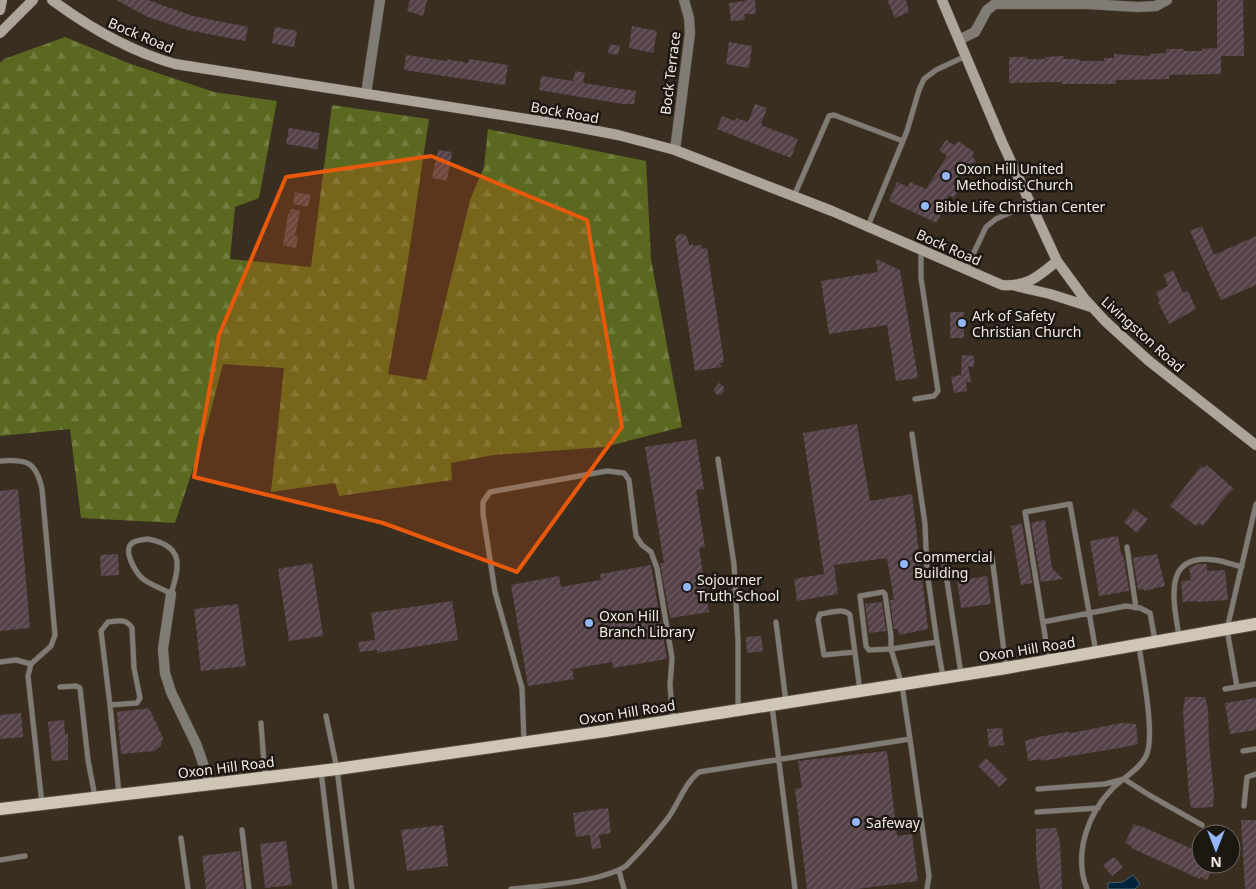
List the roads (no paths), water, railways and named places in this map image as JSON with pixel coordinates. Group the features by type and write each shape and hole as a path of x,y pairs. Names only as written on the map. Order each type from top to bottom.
{"main road":[{"path":"0,10 2,0"},
{"path":"0,32 33,0"},
{"name":"Bock Road","path":"52,0 102,34 163,60 232,73 566,125 618,135 675,150 868,226 1002,285 1015,286 1056,296 1093,308"},
{"name":"Livingston Road","path":"942,0 1030,204 1057,261 1093,308 1149,361 1256,445"},
{"path":"1015,286 1028,282 1057,261"},
{"name":"Oxon Hill Road","path":"0,809 337,769 673,721 1006,668 1256,624"}],"street":[{"path":"366,94 380,0"},
{"name":"Bock Terrace","path":"675,150 690,33 689,18 684,0"},
{"path":"959,40 975,32 987,10 995,4 1088,4 1138,7 1156,6 1167,0"},
{"path":"171,594 163,649 165,673 197,746 210,784"}],"lane":[{"path":"868,226 903,141 918,90 924,79 936,70 966,56"},
{"path":"794,196 829,116 834,115 903,141"},
{"path":"966,270 986,228 996,219 1030,204"},
{"path":"915,399 934,396 938,392 922,278 921,250"},
{"path":"912,434 925,524 927,571 944,678"},
{"path":"718,459 734,564 738,641 738,710"},
{"path":"0,461 19,460 30,464 38,473 42,488 55,635 51,646 31,664 28,676 42,804"},
{"path":"524,741 522,688 496,592 483,514 483,502 490,492 607,471 624,473 630,480 636,536 651,552 657,568 672,658 670,685 673,721"},
{"path":"1049,660 1025,512 1070,504 1096,653"},
{"path":"1237,687 1228,629 1256,504"},
{"path":"148,539 165,544 173,549 178,560 178,569 171,594 138,575 129,552 129,547 132,543 148,539"},
{"path":"1127,547 1136,608"},
{"path":"961,675 944,561 992,557 1006,668"},
{"path":"1179,638 1174,602 1174,585 1180,568 1186,563 1202,560 1215,560 1242,567"},
{"path":"927,889 929,876 910,739 902,685 891,648 885,594 883,592 860,596 866,646 869,650 891,648 937,642"},
{"path":"1043,622 1126,606 1150,613 1155,642"},
{"path":"855,652 824,655 818,620 820,614 843,610 848,611 850,614 855,652 860,692"},
{"path":"110,706 137,703 140,698 134,668 132,628 125,620 108,622 101,631 119,794"},
{"path":"776,622 786,703"},
{"path":"1087,889 1083,879 1081,856 1087,828 1103,799 1146,756 1150,737 1138,646"},
{"path":"0,662 16,660 31,664"},
{"path":"1225,689 1256,684"},
{"path":"60,687 76,686 80,688 88,760 95,797"},
{"path":"772,705 795,889"},
{"path":"326,716 337,769 352,889"},
{"path":"262,723 265,777"},
{"path":"511,889 590,878 618,871 637,855 669,816 685,788 700,772 910,739"},
{"path":"1243,751 1256,749"},
{"path":"321,771 335,889"},
{"path":"1244,806 1246,777 1256,774"},
{"path":"1038,789 1105,784 1124,778"},
{"path":"1124,778 1149,795 1200,824"},
{"path":"1037,812 1098,808"},
{"path":"242,830 249,889"},
{"path":"181,838 188,889"},
{"path":"0,860 25,856"},
{"path":"618,871 624,889"}],"water":[{"path":"1133,875 1140,884 1135,889 1108,889 1108,883 1123,882"}],"place":[{"name":"Oxon Hill United Methodist Church","path":"946,176"},
{"name":"Bible Life Christian Center","path":"925,206"},
{"name":"Ark of Safety Christian Church","path":"962,323"},
{"name":"Commercial Building","path":"904,564"},
{"name":"Sojourner Truth School","path":"687,587"},
{"name":"Oxon Hill Branch Library","path":"589,623"},
{"name":"Safeway","path":"856,822"}]}
